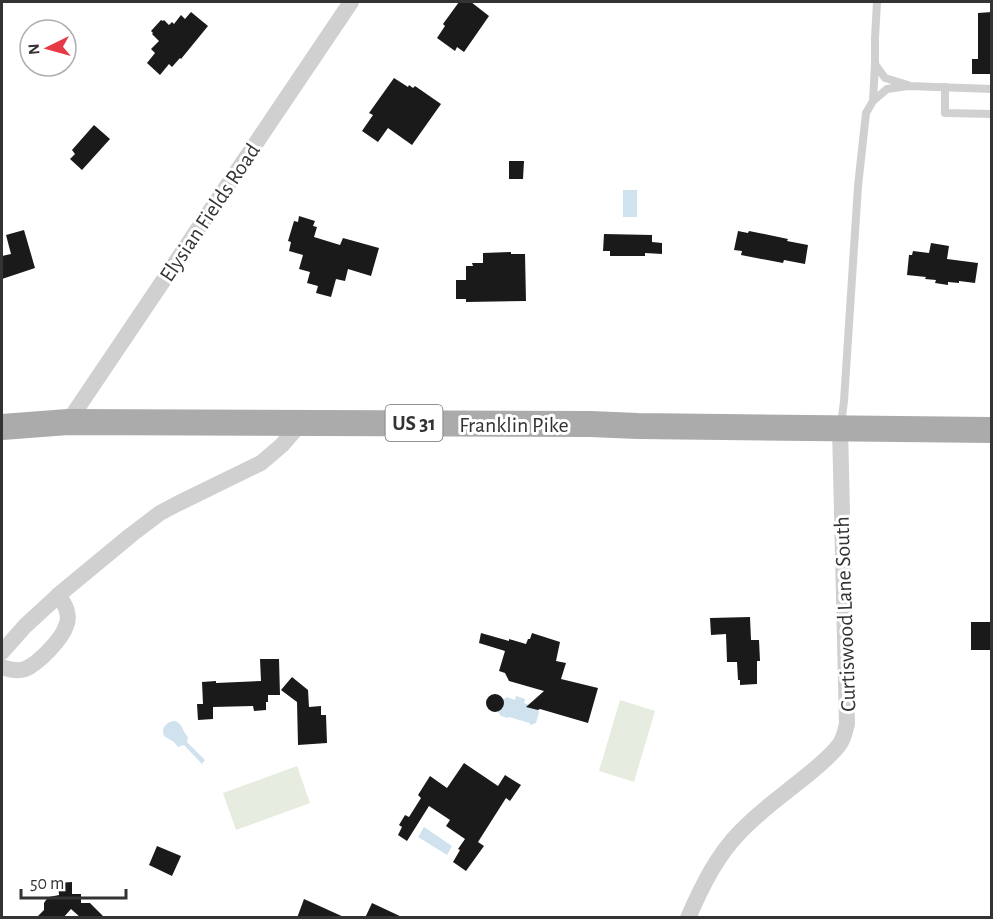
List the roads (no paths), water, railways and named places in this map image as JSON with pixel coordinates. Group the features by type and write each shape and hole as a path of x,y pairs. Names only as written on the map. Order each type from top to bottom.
{"main road":[{"name":"Franklin Pike","path":"2,427 68,422 302,422 992,430"}],"street":[{"name":"Elysian Fields Road","path":"68,422 351,2"},
{"path":"2,652 25,626 97,561 160,513 261,463 282,446 302,422"},
{"name":"Curtiswood Lane South","path":"688,918 707,877 740,831 817,767 839,745 844,736 847,724 840,428"},
{"path":"2,667 14,670 25,669 36,662 61,637 67,625 68,614 58,595"}],"lane":[{"path":"873,101 877,2"},
{"path":"875,64 885,78 908,86"},
{"path":"840,428 844,401 858,186 866,113 873,101 887,89 908,86 992,89"},
{"path":"945,87 945,113 992,114"}],"water":[{"path":"623,190 637,190 637,217 623,217"},
{"path":"516,696 525,699 524,703 537,707 539,712 536,723 530,725 530,723 501,716 498,712 501,701 507,697 515,700"},
{"path":"173,721 180,724 188,737 187,742 205,760 202,764 184,745 178,747 164,736 164,727"},
{"path":"424,827 452,846 447,855 418,837"}]}
